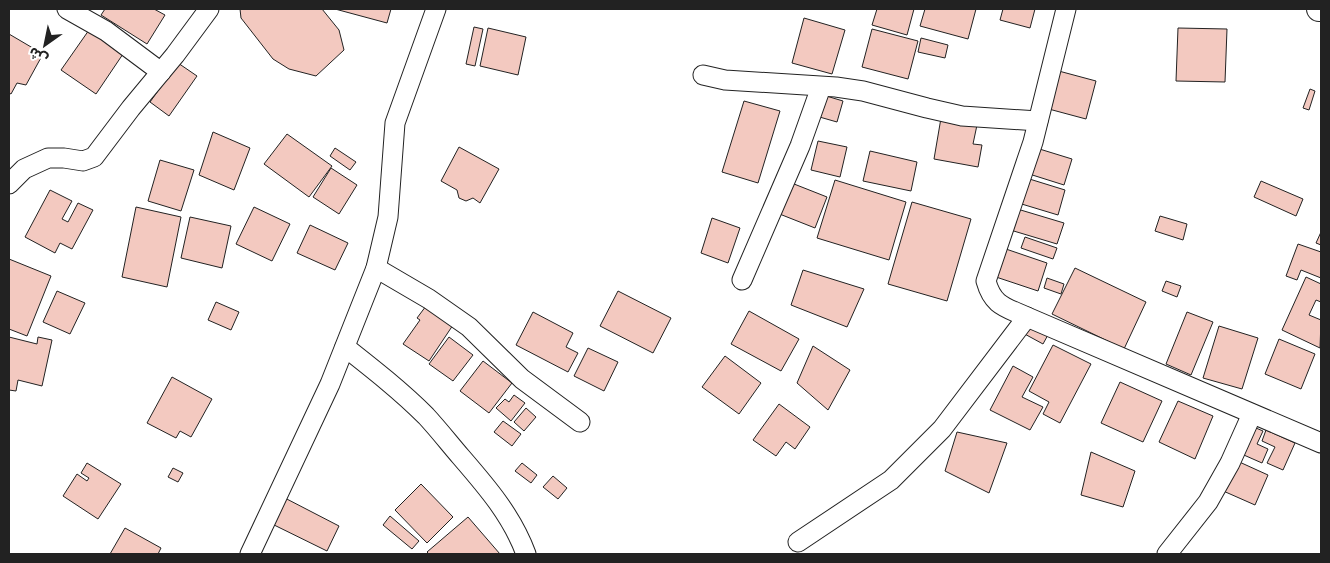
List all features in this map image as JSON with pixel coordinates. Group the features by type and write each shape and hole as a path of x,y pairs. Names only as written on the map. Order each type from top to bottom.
{"street":[{"path":"67,9 106,31 161,72"},
{"path":"9,184 24,169 48,158 83,161 94,157 209,9"},
{"path":"250,554 330,384 376,268 388,216 395,123 427,39 436,9"},
{"path":"1066,9 1033,142 986,281 990,294 998,303 1026,317 1321,443"},
{"path":"703,75 725,80 836,87 864,91 962,116 1038,121"},
{"path":"742,280 800,146 821,87"},
{"path":"376,268 429,299 469,326 522,379 580,422"},
{"path":"798,542 891,480 942,429 1026,317"},
{"path":"345,347 384,378 426,416 464,460 509,518 519,535 526,554"},
{"path":"1167,554 1208,502 1230,463 1252,414"}],"building":[{"path":"105,9 154,9 165,15 147,44 101,15"},
{"path":"240,9 322,9 339,30 344,50 316,76 289,69 273,59 241,18"},
{"path":"335,9 391,9 387,23"},
{"path":"877,9 914,9 907,35 872,25"},
{"path":"925,9 976,9 968,39 920,26"},
{"path":"1003,9 1035,9 1030,28 1000,20"},
{"path":"804,18 845,30 832,74 792,63"},
{"path":"474,27 483,29 475,66 466,64"},
{"path":"488,28 526,37 518,75 480,66"},
{"path":"1178,28 1227,29 1225,82 1176,81"},
{"path":"872,29 918,41 908,79 862,67"},
{"path":"89,30 123,54 96,94 61,70"},
{"path":"9,34 43,54 26,85 17,83 11,94 9,93"},
{"path":"921,38 948,45 945,58 918,52"},
{"path":"178,63 197,76 169,116 150,102"},
{"path":"1055,70 1096,81 1086,119 1045,108"},
{"path":"1310,89 1315,91 1309,110 1303,108"},
{"path":"823,95 843,101 837,122 816,116"},
{"path":"744,101 780,111 758,183 722,172"},
{"path":"941,118 977,125 973,144 982,145 978,167 934,159"},
{"path":"213,132 250,148 234,190 199,175"},
{"path":"287,134 332,166 309,197 264,164"},
{"path":"818,141 847,147 840,177 811,170"},
{"path":"459,147 499,169 480,203 473,198 466,201 459,198 457,190 441,181"},
{"path":"1033,147 1072,159 1064,185 1026,173"},
{"path":"335,148 356,162 350,170 330,156"},
{"path":"870,151 917,162 911,191 863,181"},
{"path":"160,160 194,170 181,211 148,201"},
{"path":"331,168 357,185 339,214 313,197"},
{"path":"1023,177 1065,190 1058,215 1015,202"},
{"path":"835,180 906,202 889,260 817,238"},
{"path":"1261,181 1303,199 1296,216 1254,197"},
{"path":"789,182 827,197 815,228 777,213"},
{"path":"50,190 72,201 62,219 68,222 78,203 93,210 72,249 60,243 55,253 25,237"},
{"path":"912,202 971,219 947,301 888,284"},
{"path":"136,207 181,217 167,287 122,277"},
{"path":"254,207 290,224 272,261 236,244"},
{"path":"1014,208 1064,223 1057,244 1007,229"},
{"path":"1160,216 1187,224 1183,240 1155,231"},
{"path":"190,217 231,226 222,268 181,258"},
{"path":"712,218 740,228 728,263 701,253"},
{"path":"310,225 348,243 335,270 297,253"},
{"path":"1321,232 1321,245 1316,243"},
{"path":"1025,237 1057,248 1053,259 1021,248"},
{"path":"1298,244 1321,252 1321,278 1301,270 1297,280 1286,276"},
{"path":"1000,247 1047,263 1038,291 990,275"},
{"path":"9,259 51,276 27,336 9,329"},
{"path":"1075,268 1146,302 1124,349 1052,314"},
{"path":"803,270 864,289 847,327 791,305"},
{"path":"1306,277 1321,284 1321,302 1316,300 1309,315 1321,320 1320,348 1282,330"},
{"path":"1047,278 1064,284 1061,294 1044,288"},
{"path":"1166,281 1181,286 1177,297 1162,291"},
{"path":"57,291 85,303 70,334 43,322"},
{"path":"618,291 671,318 653,353 600,326"},
{"path":"216,302 239,312 231,330 208,320"},
{"path":"426,306 453,325 429,361 403,344 420,320 417,318"},
{"path":"749,311 799,339 781,371 731,344"},
{"path":"533,312 573,333 566,347 578,353 568,372 516,345"},
{"path":"1187,312 1213,322 1191,375 1166,364"},
{"path":"1027,321 1049,333 1043,344 1021,332"},
{"path":"1219,326 1258,338 1242,389 1203,378"},
{"path":"9,337 37,344 38,337 52,340 42,386 18,380 16,391 9,390"},
{"path":"449,337 473,355 453,381 429,364"},
{"path":"1279,339 1315,354 1301,389 1265,374"},
{"path":"1053,345 1091,364 1060,423 1043,414 1049,402 1029,391"},
{"path":"813,346 850,370 828,410 797,383"},
{"path":"588,348 618,362 604,391 574,376"},
{"path":"725,356 761,383 739,414 702,387"},
{"path":"483,361 512,383 489,413 460,391"},
{"path":"1013,366 1033,377 1022,397 1043,407 1030,430 990,410"},
{"path":"172,377 212,399 191,437 180,431 176,438 147,423"},
{"path":"1120,382 1162,401 1143,442 1101,423"},
{"path":"514,395 525,403 511,421 496,408 505,399 509,402"},
{"path":"1178,401 1213,416 1195,459 1159,442"},
{"path":"779,404 810,427 795,449 786,442 776,456 753,440"},
{"path":"526,408 536,417 524,431 514,422"},
{"path":"503,421 521,434 512,446 494,432"},
{"path":"1249,425 1263,431 1257,444 1268,449 1262,463 1237,452"},
{"path":"1266,430 1295,443 1283,470 1267,463 1275,447 1262,441"},
{"path":"957,432 1007,443 989,493 945,471"},
{"path":"1091,452 1135,471 1123,507 1081,495"},
{"path":"1235,460 1268,475 1255,505 1221,490"},
{"path":"87,463 121,484 98,519 63,496 77,474 87,481 89,478 81,473"},
{"path":"522,463 537,475 531,483 515,471"},
{"path":"173,468 183,473 178,482 168,477"},
{"path":"553,476 567,488 558,499 543,487"},
{"path":"421,484 453,517 427,543 395,510"},
{"path":"281,496 339,526 327,551 268,522"},
{"path":"390,516 419,541 412,549 383,525"},
{"path":"468,517 500,554 429,554 427,552"},
{"path":"125,528 161,548 158,554 110,554"}]}
